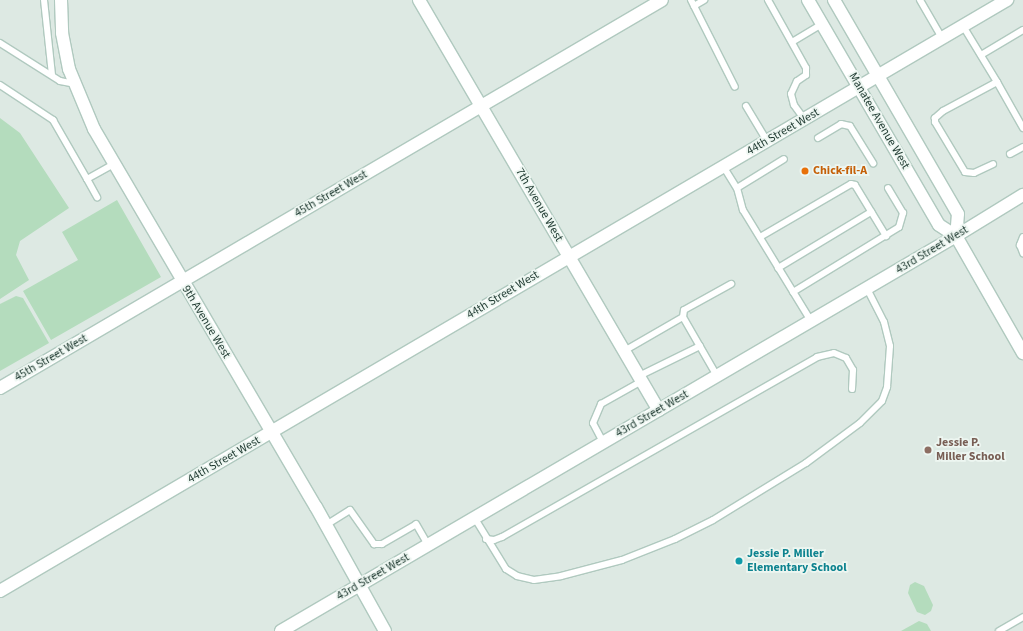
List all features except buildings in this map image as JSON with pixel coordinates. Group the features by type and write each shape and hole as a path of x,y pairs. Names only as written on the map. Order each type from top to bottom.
{"street":[{"name":"9th Avenue West","path":"60,0 62,33 74,84 87,116 182,281 326,525 385,631"},
{"name":"7th Avenue West","path":"418,0 659,410"},
{"name":"45th Street West","path":"0,388 661,0"},
{"name":"Manatee Avenue West","path":"808,0 939,225 956,236 1023,353"},
{"name":"Manatee Avenue West","path":"834,0 958,214 956,236"},
{"name":"44th Street West","path":"0,591 1007,0"},
{"name":"43rd Street West","path":"281,631 956,236 1023,195"}],"lane":[{"path":"44,0 52,75"},
{"path":"704,0 692,3 735,87"},
{"path":"768,0 807,72 797,81 791,94 794,105 804,119"},
{"path":"920,0 942,38"},
{"path":"792,42 822,24"},
{"path":"963,26 1023,128"},
{"path":"981,55 1023,30"},
{"path":"0,43 60,81 74,84"},
{"path":"993,164 974,173 965,172 948,145 935,118 997,82"},
{"path":"0,85 53,120 97,197"},
{"path":"746,106 767,141"},
{"path":"818,138 841,124 850,126 873,163"},
{"path":"1010,154 1023,148"},
{"path":"737,188 784,159"},
{"path":"87,179 114,164"},
{"path":"723,166 737,188 744,210 811,321"},
{"path":"760,237 851,184 855,185 886,236"},
{"path":"793,292 899,227 903,213 888,188"},
{"path":"778,268 871,212"},
{"path":"1023,237 1020,245 1023,253"},
{"path":"717,376 683,317 684,310 731,284"},
{"path":"474,518 500,562 517,576 534,580 561,576 622,560 675,540 713,520 794,471 860,423 882,402 889,374 889,338 881,315 867,288"},
{"path":"624,351 683,317"},
{"path":"603,442 593,423 600,404 641,378 700,346"},
{"path":"486,539 494,540 502,537 817,357 834,353 846,358 853,370 852,389"},
{"path":"326,525 350,510 374,544 382,544 416,524 428,545"},
{"path":"999,631 1023,618"}],"green space":[{"path":"0,118 20,133 69,208 20,241 16,255 29,280 0,299"},
{"path":"117,200 161,277 51,340 23,291 78,260 62,232"},
{"path":"16,296 23,298 49,343 0,371 0,304"},
{"path":"915,582 924,586 933,605 931,611 925,615 917,612 908,593 910,585"},
{"path":"919,621 927,624 931,631 901,631"}],"place":[{"name":"Chick-fil-A","path":"805,171"},
{"name":"Jessie P. Miller School","path":"928,450"},
{"name":"Jessie P. Miller Elementary School","path":"739,561"}]}
